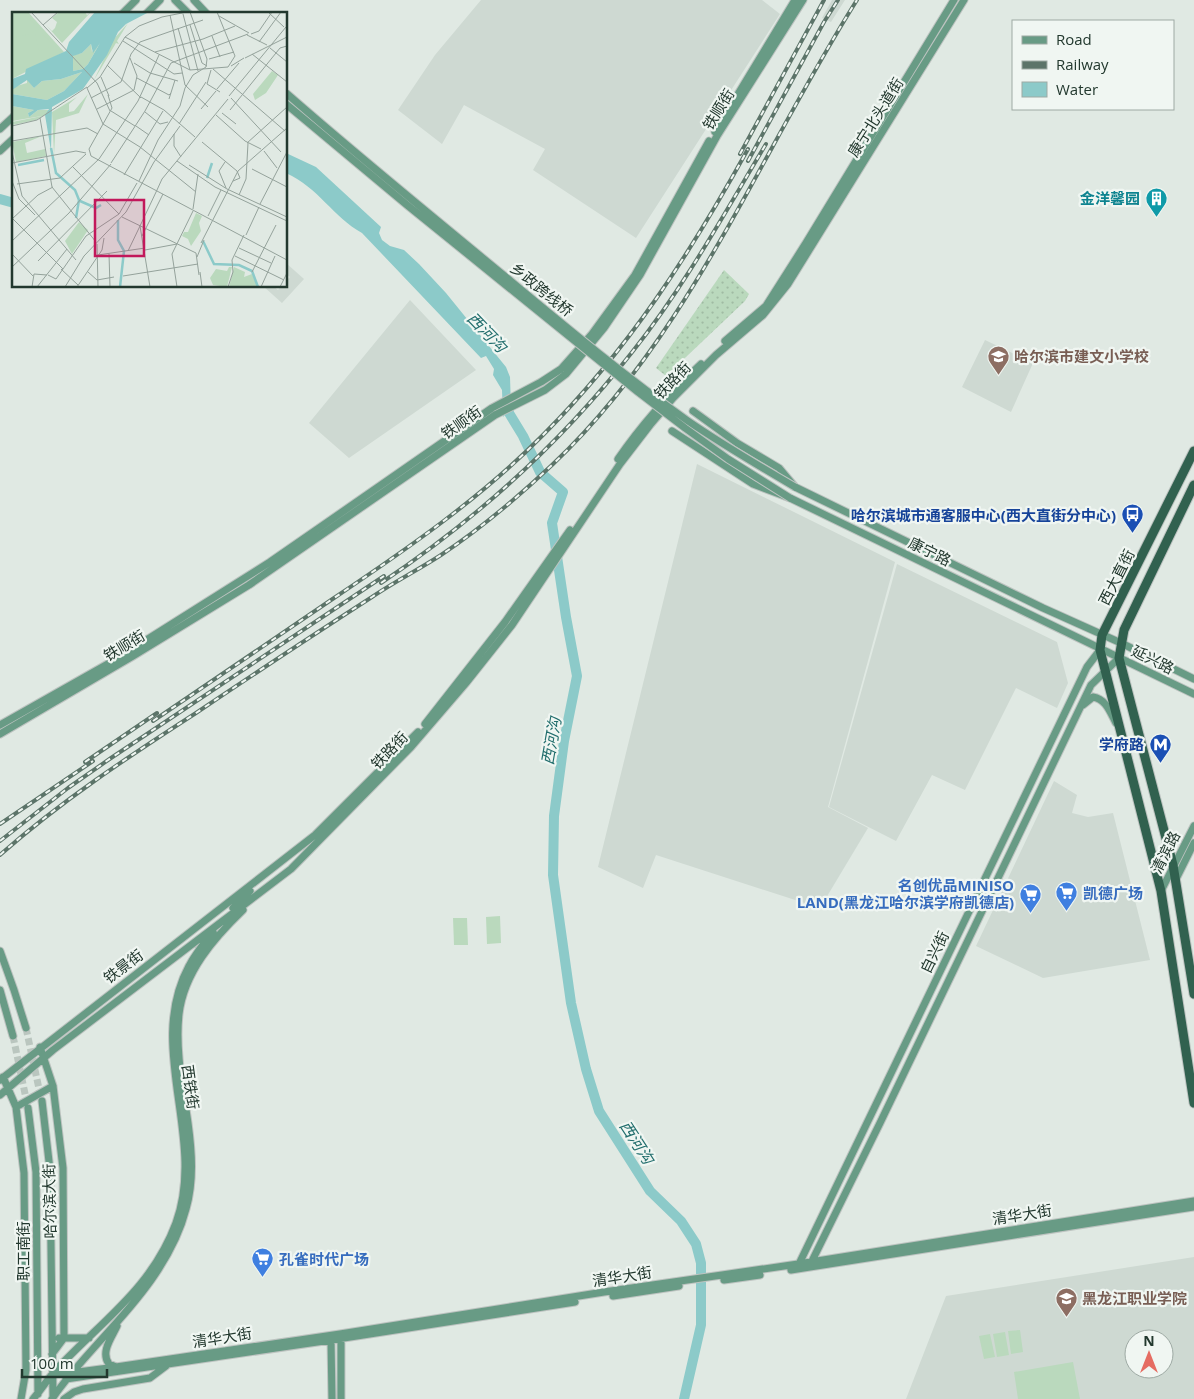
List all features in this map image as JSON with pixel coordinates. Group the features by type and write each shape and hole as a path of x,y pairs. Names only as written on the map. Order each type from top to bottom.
{"highway":[{"name":"西大直街","path":"1102,635 1194,452"},
{"name":"西大直街","path":"1121,643 1124,630 1194,485"},
{"path":"1102,635 1100,650 1104,672 1161,891 1194,1103"},
{"path":"1121,643 1119,658 1173,868 1194,994"}],"main road":[{"path":"124,12 136,0"},
{"path":"148,12 160,0"},
{"path":"176,0 187,12"},
{"path":"194,0 205,12"},
{"name":"铁顺街","path":"0,725 112,662 270,562 492,408 561,370 635,274 713,135 796,0"},
{"name":"铁顺街","path":"0,734 249,585 494,415 545,390 566,374 604,328 640,275 717,136 803,0"},
{"name":"康宁北头道街","path":"807,248 954,0"},
{"name":"康宁北头道街","path":"807,248 964,0"},
{"name":"乡政跨线桥","path":"288,95 405,194 644,388 732,450 795,487"},
{"path":"288,106 623,380 714,448 790,498"},
{"path":"0,129 12,118"},
{"path":"0,151 12,140"},
{"name":"铁路街","path":"220,923 291,869 411,747 466,683 512,625 547,568 645,423 706,358 766,306 807,248"},
{"name":"康宁路","path":"694,411 737,443 779,468 795,487 1102,635"},
{"name":"康宁路","path":"672,431 753,484 790,498 1100,650"},
{"name":"铁路街","path":"264,875 314,835 417,734 547,568"},
{"name":"延兴路","path":"1102,635 1194,679"},
{"name":"延兴路","path":"1100,650 1194,694"},
{"name":"自兴街","path":"798,1267 1087,667 1100,650"},
{"name":"自兴街","path":"810,1265 1091,685 1119,658"},
{"path":"1078,712 1086,701 1092,697 1099,698 1106,704 1119,729"},
{"name":"清滨路","path":"1161,891 1194,826"},
{"name":"清滨路","path":"1175,881 1194,843"},
{"name":"西铁街","path":"121,1315 156,1262 176,1224 186,1180 186,1160 172,1048 174,1010 181,984 189,966 220,923 264,875"},
{"name":"铁景街","path":"1,1078 264,875"},
{"name":"西铁街","path":"121,1315 163,1261 187,1208 191,1176 191,1155 178,1042 179,1012 185,987 196,967 216,939 265,889"},
{"name":"铁景街","path":"0,1095 43,1058 220,923"},
{"path":"0,951 26,1028"},
{"path":"0,990 14,1036"},
{"name":"哈尔滨大街","path":"40,1048 53,1086 63,1168 64,1338"},
{"name":"哈尔滨大街","path":"1,1078 16,1107 24,1173 26,1370 21,1399"},
{"path":"16,1107 53,1086"},
{"name":"职工南街","path":"42,1101 50,1170 53,1398"},
{"name":"职工南街","path":"28,1108 36,1172 36,1397"},
{"name":"清华大街","path":"54,1373 71,1373 116,1367 798,1267 1194,1201"},
{"name":"清华大街","path":"810,1265 1194,1207"},
{"name":"清华大街","path":"66,1380 340,1339 648,1288"},
{"path":"36,1397 54,1373 89,1338 121,1315"},
{"path":"116,1367 108,1364 105,1356 108,1344 121,1315"},
{"path":"53,1398 71,1373 121,1315"},
{"path":"53,1338 89,1338"},
{"path":"52,1354 64,1338"},
{"path":"340,1339 341,1399"},
{"path":"331,1340 332,1399"},
{"path":"64,1399 74,1392 83,1389 150,1378 169,1365"}],"shaded area":[{"path":"481,0 762,0 780,14 636,238 533,170 545,149 464,105 442,144 398,110 435,55"},
{"path":"832,0 845,0 831,22 822,18"},
{"path":"288,265 304,279 282,303 265,288 276,288 278,290 280,288 288,288 288,279 290,277 288,276"},
{"path":"410,300 476,370 349,458 309,423"},
{"name":"哈尔滨市建文小学校","path":"985,340 1033,363 1011,412 962,387"},
{"path":"697,464 895,562 828,807 868,828 820,908 656,855 643,888 598,867"},
{"path":"897,564 1057,642 1068,683 1057,708 1016,688 965,790 932,775 896,841 829,807"},
{"name":"凯德广场","path":"1054,781 1077,795 1072,813 1088,817 1113,813 1150,960 1043,978 976,946"},
{"name":"黑龙江职业学院","path":"1194,1257 1194,1399 906,1399 946,1296"}],"green space":[{"path":"724,270 749,294 745,301 666,376 656,368"},
{"path":"500,916 501,943 487,944 486,917"},
{"path":"453,918 467,918 468,945 454,945"},
{"path":"1020,1330 1023,1352 1011,1354 1008,1331"},
{"path":"1005,1332 1009,1355 997,1357 993,1334"},
{"path":"990,1334 995,1357 984,1359 979,1336"},
{"path":"1073,1362 1080,1399 1018,1399 1014,1372"}],"water":[{"path":"288,154 316,167 381,227 379,233 382,240 390,246 404,250 446,293 506,367 510,377 511,408 503,417 502,390 493,375 494,369 486,356 481,358 362,233 343,219 298,179 288,174"}],"waterway":[{"name":"西河沟","path":"0,199 12,202"},
{"name":"西河沟","path":"508,399 509,413 523,436 540,472 563,492 552,523 577,676 564,741 554,816 553,875 571,1003 586,1069 599,1111 650,1191 681,1221 696,1244 701,1263 701,1325 684,1399"}],"tunnel":[{"path":"26,1028 41,1098"},
{"path":"13,1036 28,1108"}],"railway":[{"path":"740,154 824,0"},
{"path":"748,161 838,0"},
{"path":"0,855 47,816 120,763 350,611 456,545 498,513 552,465 600,414 644,360 683,303 857,0"},
{"path":"381,583 451,533 516,477 547,448 606,384 652,327 669,302 703,250 766,144"},
{"path":"153,721 416,542 494,480 543,435 603,369 656,300 703,226 748,149"},
{"path":"0,841 68,788 111,758 384,576"},
{"path":"85,762 157,713"},
{"path":"0,824 93,761"}],"place":[{"name":"金洋馨园","path":"1156,217"},
{"name":"哈尔滨市建文小学校","path":"998,375"},
{"name":"哈尔滨城市通客服中心(西大直街分中心)","path":"1132,534"},
{"name":"学府路","path":"1160,763"},
{"name":"凯德广场","path":"1067,912"},
{"name":"名创优品MINISO LAND(黑龙江哈尔滨学府凯德店)","path":"1030,913"},
{"name":"孔雀时代广场","path":"263,1278"},
{"name":"黑龙江职业学院","path":"1066,1317"}]}
